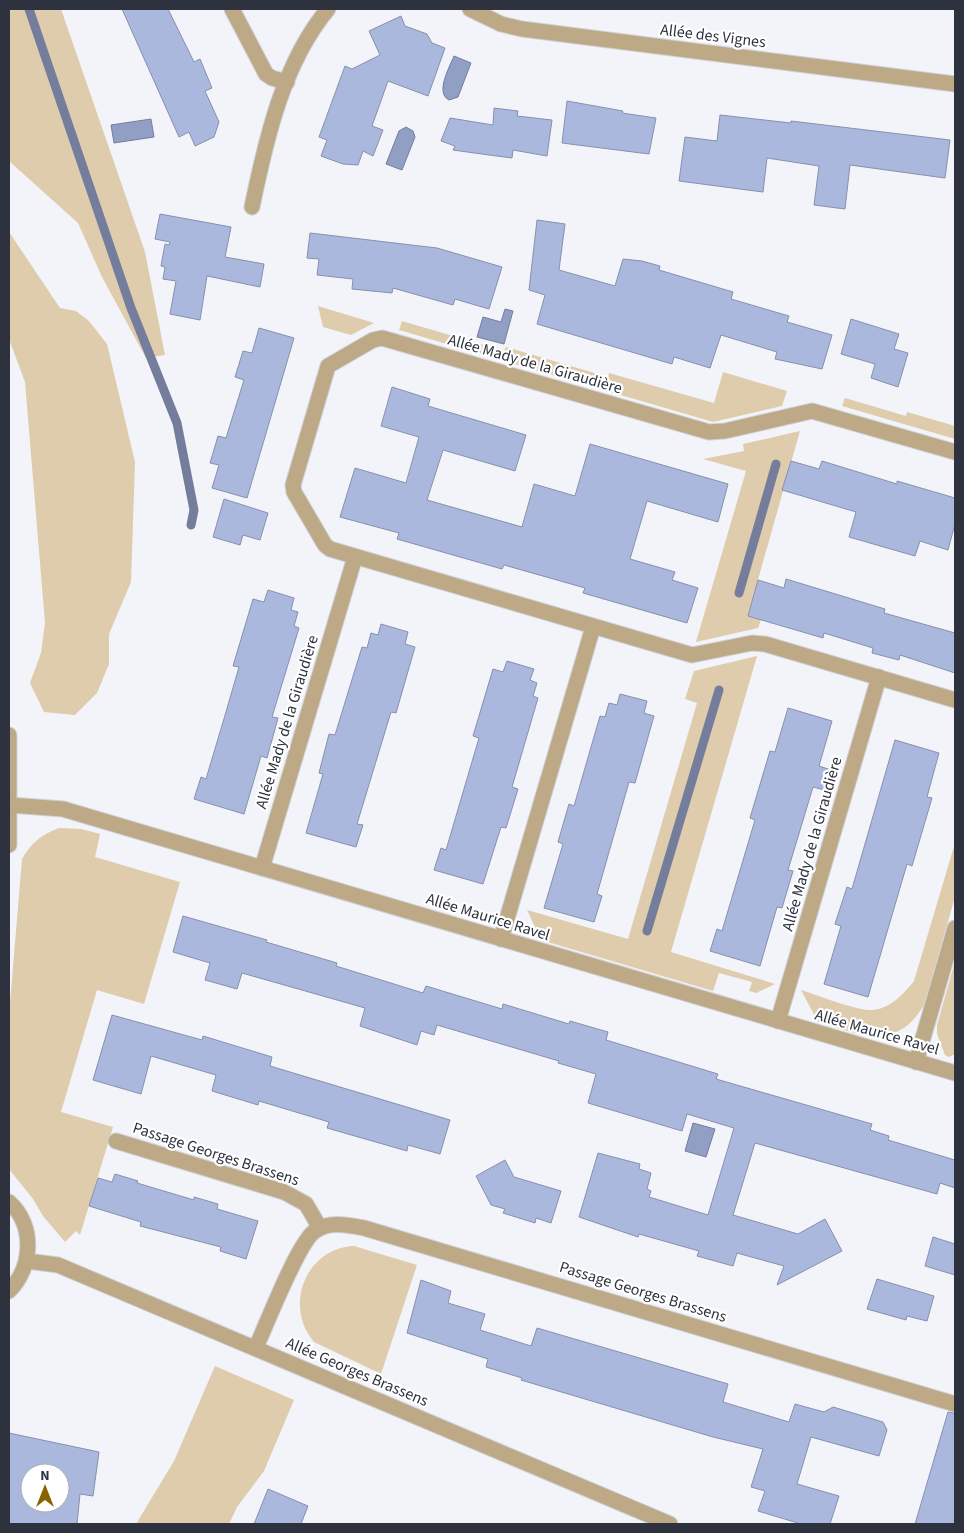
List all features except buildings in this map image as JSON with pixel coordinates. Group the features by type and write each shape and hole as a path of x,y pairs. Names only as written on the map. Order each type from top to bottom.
{"street":[{"path":"232,9 266,74 272,78 287,82"},
{"path":"252,207 266,149 287,82 305,42 328,9"},
{"name":"Allée des Vignes","path":"470,9 501,24 522,29 955,84"},
{"name":"Allée Mady de la Giraudière","path":"955,452 812,412 725,431 709,432 386,339 377,339 328,366 293,486 294,492 327,548 692,655 752,643 765,644 955,700"},
{"name":"Allée Mady de la Giraudière","path":"262,868 355,557"},
{"path":"501,939 593,627"},
{"name":"Allée Mady de la Giraudière","path":"778,1021 879,677"},
{"path":"9,735 9,845"},
{"name":"Allée Maurice Ravel","path":"10,805 63,809 955,1073"},
{"path":"916,1062 955,928"},
{"name":"Passage Georges Brassens","path":"116,1141 284,1192 306,1204 320,1228 333,1224 364,1228 955,1404"},
{"path":"9,1202 17,1209 27,1234 27,1260 17,1282 9,1291"},
{"path":"256,1348 302,1246 311,1234 320,1228"},
{"name":"Allée Georges Brassens","path":"27,1260 58,1264 655,1521 670,1524"}],"shaded area":[{"path":"9,9 61,9 145,252 165,355 146,358 102,277 78,223 9,161"},
{"path":"9,232 60,308 76,311 89,321 107,344 135,462 131,582 109,634 109,664 97,693 75,715 44,712 30,683 41,653 45,623 25,382 9,339"},
{"path":"318,306 374,323 351,335 323,327"},
{"path":"402,321 504,351 506,347 608,377 609,373 714,403 723,372 787,391 782,406 713,422 399,330"},
{"path":"845,398 906,416 907,412 955,426 955,439 842,406"},
{"path":"800,431 748,615 761,620 758,628 696,642 746,471 703,459 744,451 743,444"},
{"path":"757,656 671,952 775,984 756,993 749,991 752,982 719,973 713,991 541,940 527,910 628,939 697,703 685,699 694,671"},
{"path":"59,828 81,829 100,834 95,857 180,882 144,1004 97,990 61,1112 113,1127 80,1235 76,1231 65,1242 43,1216 33,1199 9,1169 9,1015 22,859 29,848 38,840 47,833"},
{"path":"955,843 955,897 924,1005 913,1020 902,1029 877,1036 863,1035 818,1022 801,990 855,1008 876,1010 895,1001 914,981"},
{"path":"955,961 955,1054 949,1057 945,1055 937,1034 937,1025"},
{"path":"354,1246 417,1265 381,1374 314,1342 305,1328 300,1312 300,1296 304,1281 312,1268 323,1257 337,1249"},
{"path":"215,1366 294,1400 264,1471 237,1507 229,1524 136,1524 174,1461"}],"water":[{"path":"454,56 471,63 458,97 449,100 445,97 443,86"},
{"path":"151,119 154,137 114,143 111,125"},
{"path":"406,127 413,131 415,137 402,170 386,164 399,131"},
{"path":"505,309 513,311 504,344 477,337 483,317 501,322"},
{"path":"693,1123 715,1129 706,1157 685,1151"}],"waterway":[{"path":"29,9 131,308 177,423 194,510 191,525"},
{"path":"739,593 776,464"},
{"path":"647,931 719,690"}]}
